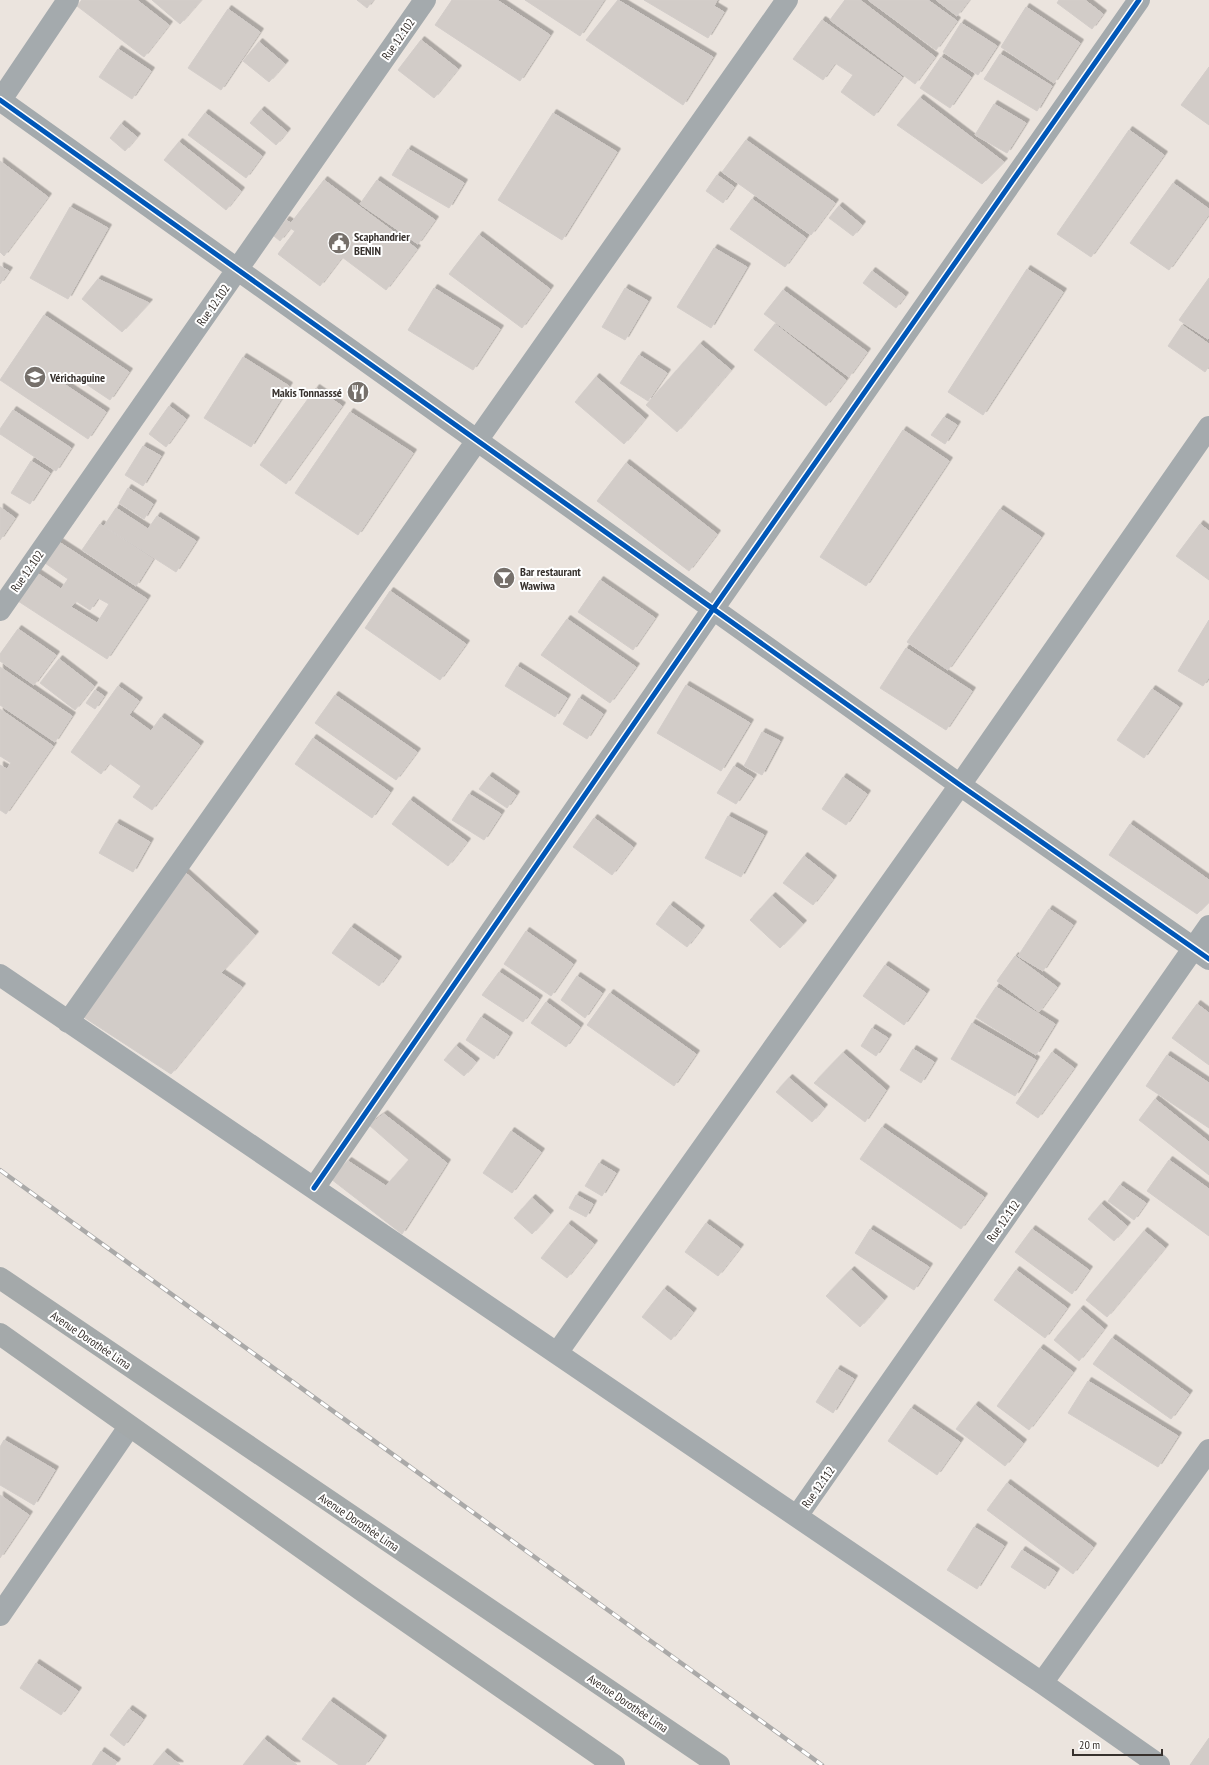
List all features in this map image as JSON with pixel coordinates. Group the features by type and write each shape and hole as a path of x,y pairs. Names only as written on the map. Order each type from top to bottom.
{"main road":[{"name":"Avenue Dorothée Lima","path":"0,1278 719,1765"},
{"path":"0,1334 129,1427 614,1765"}],"street":[{"path":"68,0 0,100 960,785 1201,953"},
{"name":"Rue 12.102","path":"0,610 425,0"},
{"path":"68,1022 787,0"},
{"path":"314,1188 713,609 1139,0"},
{"path":"557,1353 960,785 1209,427"},
{"name":"Rue 12.112","path":"797,1516 1201,953 1209,926"},
{"path":"0,975 797,1516 1042,1683 1159,1765"},
{"path":"0,1614 129,1427"},
{"path":"1042,1683 1209,1450"}],"building":[{"path":"82,0 137,0 169,25 144,57 77,6"},
{"path":"152,0 201,0 180,24"},
{"path":"357,0 373,0 367,8"},
{"path":"452,0 497,0 550,35 520,81 435,25"},
{"path":"525,0 604,0 580,36"},
{"path":"618,0 713,57 683,105 586,40"},
{"path":"644,0 717,0 714,6 724,12 708,38"},
{"path":"845,0 860,0 935,57 915,84 830,20"},
{"path":"868,0 928,0 957,21 936,50"},
{"path":"936,0 969,0 957,16"},
{"path":"1059,0 1085,0 1103,14 1092,29 1057,3"},
{"path":"1026,7 1080,43 1054,83 1001,47"},
{"path":"228,9 260,32 221,90 188,68"},
{"path":"822,20 902,77 874,116 841,92 853,75 835,63 823,80 793,59"},
{"path":"961,23 997,46 978,75 943,52"},
{"path":"421,40 458,69 434,98 398,70"},
{"path":"259,42 285,64 269,82 243,61"},
{"path":"118,49 151,71 132,99 99,77"},
{"path":"1000,54 1052,86 1037,111 984,79"},
{"path":"941,57 971,77 950,108 920,88"},
{"path":"1209,67 1209,125 1181,105"},
{"path":"920,98 1004,162 982,184 897,125"},
{"path":"994,104 1026,123 1007,153 975,135"},
{"path":"261,110 287,132 276,145 250,123"},
{"path":"205,113 262,156 246,178 188,135"},
{"path":"553,113 617,152 562,240 498,200"},
{"path":"121,124 137,137 125,151 110,138"},
{"path":"1129,130 1164,155 1091,257 1057,234"},
{"path":"746,140 835,203 811,235 722,172"},
{"path":"179,142 241,191 226,210 164,160"},
{"path":"408,149 464,183 449,208 392,175"},
{"path":"0,161 48,197 4,256 0,252"},
{"path":"717,175 734,187 723,203 706,191"},
{"path":"324,180 417,249 386,290 342,257 320,286 278,254 295,231 290,228 280,241 274,236 286,220 291,223"},
{"path":"377,180 435,220 418,244 360,204"},
{"path":"1173,183 1209,209 1209,214 1169,270 1130,243"},
{"path":"752,199 806,238 785,267 730,229"},
{"path":"839,206 862,225 853,236 829,218"},
{"path":"70,207 108,228 68,299 30,278"},
{"path":"479,235 550,289 522,328 449,274"},
{"path":"714,248 747,267 711,328 677,307"},
{"path":"0,266 9,271 0,284"},
{"path":"1027,269 1063,292 983,415 948,392"},
{"path":"872,271 905,296 896,308 863,283"},
{"path":"1209,278 1209,337 1208,339 1179,320"},
{"path":"98,279 149,303 122,332 82,299"},
{"path":"434,288 500,329 473,370 408,330"},
{"path":"625,288 648,301 625,340 602,327"},
{"path":"783,290 867,352 849,377 764,314"},
{"name":"Vérichaguine","path":"44,315 129,372 110,400 71,374 64,384 106,412 88,439 0,380"},
{"path":"775,324 846,380 826,406 754,350"},
{"path":"1182,325 1209,344 1209,366 1205,372 1168,346"},
{"path":"700,344 731,370 677,432 646,405"},
{"path":"639,355 667,373 648,401 620,383"},
{"path":"243,357 289,386 251,447 204,418"},
{"path":"596,377 645,419 624,444 575,402"},
{"path":"316,388 342,406 286,484 260,465"},
{"path":"169,406 186,419 166,447 149,434"},
{"path":"13,410 71,448 56,471 0,434 0,429"},
{"path":"350,412 413,453 358,535 295,493"},
{"path":"944,417 957,425 945,444 931,435"},
{"path":"903,430 949,461 866,586 820,557"},
{"path":"143,446 161,456 143,486 125,475"},
{"path":"31,461 50,473 30,504 11,493"},
{"path":"626,463 717,534 689,571 597,501"},
{"path":"128,488 153,504 144,519 119,503"},
{"path":"0,507 15,518 0,540"},
{"path":"116,508 148,529 157,516 196,541 176,572 104,526"},
{"path":"1000,509 1041,537 948,670 907,642"},
{"path":"100,524 153,559 136,586 82,550"},
{"path":"1200,524 1209,531 1209,580 1176,556"},
{"path":"59,542 147,599 107,659 18,601 37,573 61,589 68,579 45,563","holes":["98,598 109,604 97,623 71,607 76,601 90,610"]},
{"path":"600,580 655,618 633,650 578,612"},
{"path":"390,591 466,644 440,680 365,628"},
{"path":"567,619 636,667 610,703 541,655"},
{"path":"1209,620 1209,677 1203,686 1178,671"},
{"path":"18,629 56,655 34,685 0,661 0,654"},
{"path":"906,648 972,691 946,730 880,688"},
{"path":"59,659 94,686 75,710 40,683"},
{"path":"517,666 567,698 555,717 505,686"},
{"path":"0,667 72,716 55,742 0,705"},
{"path":"686,685 750,723 721,771 657,733"},
{"path":"118,686 139,701 129,715 151,731 161,717 200,745 152,810 133,797 141,786 109,763 101,774 71,752"},
{"path":"1152,689 1179,707 1144,758 1117,740"},
{"path":"95,690 104,696 95,709 86,703"},
{"path":"335,695 417,752 396,780 315,723"},
{"path":"579,698 603,714 587,739 563,724"},
{"path":"0,709 53,746 6,814 0,810 0,765 7,769 11,763 0,756"},
{"path":"762,732 780,741 762,775 744,766"},
{"path":"313,738 390,792 372,818 295,764"},
{"path":"734,766 753,778 736,804 717,793"},
{"path":"489,776 516,795 507,808 479,789"},
{"path":"843,777 867,794 846,825 822,809"},
{"path":"469,794 501,814 484,840 452,820"},
{"path":"410,800 467,842 448,866 392,824"},
{"path":"728,816 764,835 741,877 705,858"},
{"path":"594,818 633,847 612,875 573,847"},
{"path":"116,823 150,842 133,872 99,853"},
{"path":"1130,824 1209,880 1209,902 1197,914 1109,855"},
{"path":"804,856 833,879 813,905 783,883"},
{"path":"178,866 255,935 221,973 242,987 171,1074 79,1014"},
{"path":"772,896 803,924 780,948 750,920"},
{"path":"670,905 701,929 687,947 656,924"},
{"path":"1049,909 1073,925 1043,971 1018,956"},
{"path":"351,927 398,960 379,986 332,953"},
{"path":"526,931 573,964 551,996 504,964"},
{"path":"1015,956 1057,987 1039,1012 997,981"},
{"path":"885,965 926,993 904,1025 863,996"},
{"path":"499,972 539,999 523,1022 482,995"},
{"path":"577,976 602,993 585,1018 561,1000"},
{"path":"996,987 1055,1024 1036,1055 976,1017"},
{"path":"610,993 696,1054 674,1086 587,1025"},
{"path":"546,1002 580,1027 566,1047 531,1023"},
{"path":"1197,1004 1209,1013 1209,1065 1172,1038"},
{"path":"481,1017 509,1036 494,1059 466,1040"},
{"path":"972,1023 1036,1060 1015,1096 951,1059"},
{"path":"872,1028 888,1038 876,1056 861,1046"},
{"path":"456,1046 476,1062 464,1076 444,1060"},
{"path":"913,1049 934,1062 921,1083 900,1070"},
{"path":"1052,1052 1074,1068 1038,1118 1016,1103"},
{"path":"843,1053 886,1090 865,1122 814,1083"},
{"path":"1167,1055 1209,1083 1209,1128 1146,1086"},
{"path":"789,1078 824,1108 812,1122 776,1092"},
{"path":"1155,1099 1209,1142 1209,1175 1139,1120"},
{"path":"384,1114 447,1163 402,1234 331,1179 348,1161 386,1186 409,1160 369,1125"},
{"path":"882,1127 984,1197 961,1229 860,1159"},
{"path":"511,1131 541,1152 512,1193 483,1173"},
{"path":"1169,1160 1209,1189 1209,1236 1147,1191"},
{"path":"599,1163 616,1173 602,1196 585,1186"},
{"path":"1120,1185 1146,1203 1134,1220 1108,1201"},
{"path":"576,1195 593,1204 586,1217 569,1208"},
{"path":"532,1198 550,1214 532,1234 514,1218"},
{"path":"1101,1204 1127,1226 1114,1241 1088,1219"},
{"path":"706,1223 740,1248 718,1276 685,1252"},
{"path":"568,1224 594,1244 567,1278 541,1258"},
{"path":"870,1229 929,1267 914,1290 855,1253"},
{"path":"1032,1229 1089,1270 1072,1294 1015,1252"},
{"path":"1144,1231 1165,1248 1107,1317 1086,1300"},
{"path":"851,1270 884,1300 860,1327 826,1296"},
{"path":"1016,1270 1067,1308 1045,1338 994,1300"},
{"path":"664,1289 693,1312 671,1340 642,1317"},
{"path":"1080,1309 1104,1329 1079,1361 1054,1340"},
{"path":"1112,1338 1189,1394 1171,1419 1093,1364"},
{"path":"1040,1348 1073,1372 1029,1430 997,1406"},
{"path":"837,1369 854,1379 833,1413 816,1402"},
{"path":"1088,1381 1178,1436 1158,1467 1068,1413"},
{"path":"975,1405 1023,1443 1005,1466 956,1429"},
{"path":"911,1408 960,1442 937,1475 888,1441"},
{"path":"4,1440 55,1470 34,1505 0,1485 0,1447"},
{"path":"1007,1483 1093,1547 1073,1574 987,1510"},
{"path":"0,1495 29,1515 0,1558"},
{"path":"974,1527 1004,1546 977,1589 947,1570"},
{"path":"1022,1550 1056,1572 1045,1589 1011,1567"},
{"path":"36,1663 78,1691 61,1715 20,1688"},
{"path":"330,1701 383,1739 365,1765 339,1765 302,1739"},
{"path":"129,1709 143,1719 124,1746 110,1735"},
{"path":"1209,1738 1209,1765 1190,1765"},
{"path":"264,1739 297,1765 243,1765"},
{"path":"101,1751 117,1762 115,1765 92,1765"},
{"path":"164,1752 180,1765 153,1765"}],"railway":[{"path":"0,1170 822,1765"}],"cycle path":[{"path":"314,1188 713,609 1139,0"},
{"path":"0,100 960,785 1209,959"}],"place":[{"name":"Scaphandrier BENIN","path":"339,243"},
{"name":"Vérichaguine","path":"35,377"},
{"name":"Makis Tonnasssé","path":"358,392"},
{"name":"Bar restaurant Wawiwa","path":"504,578"}]}
